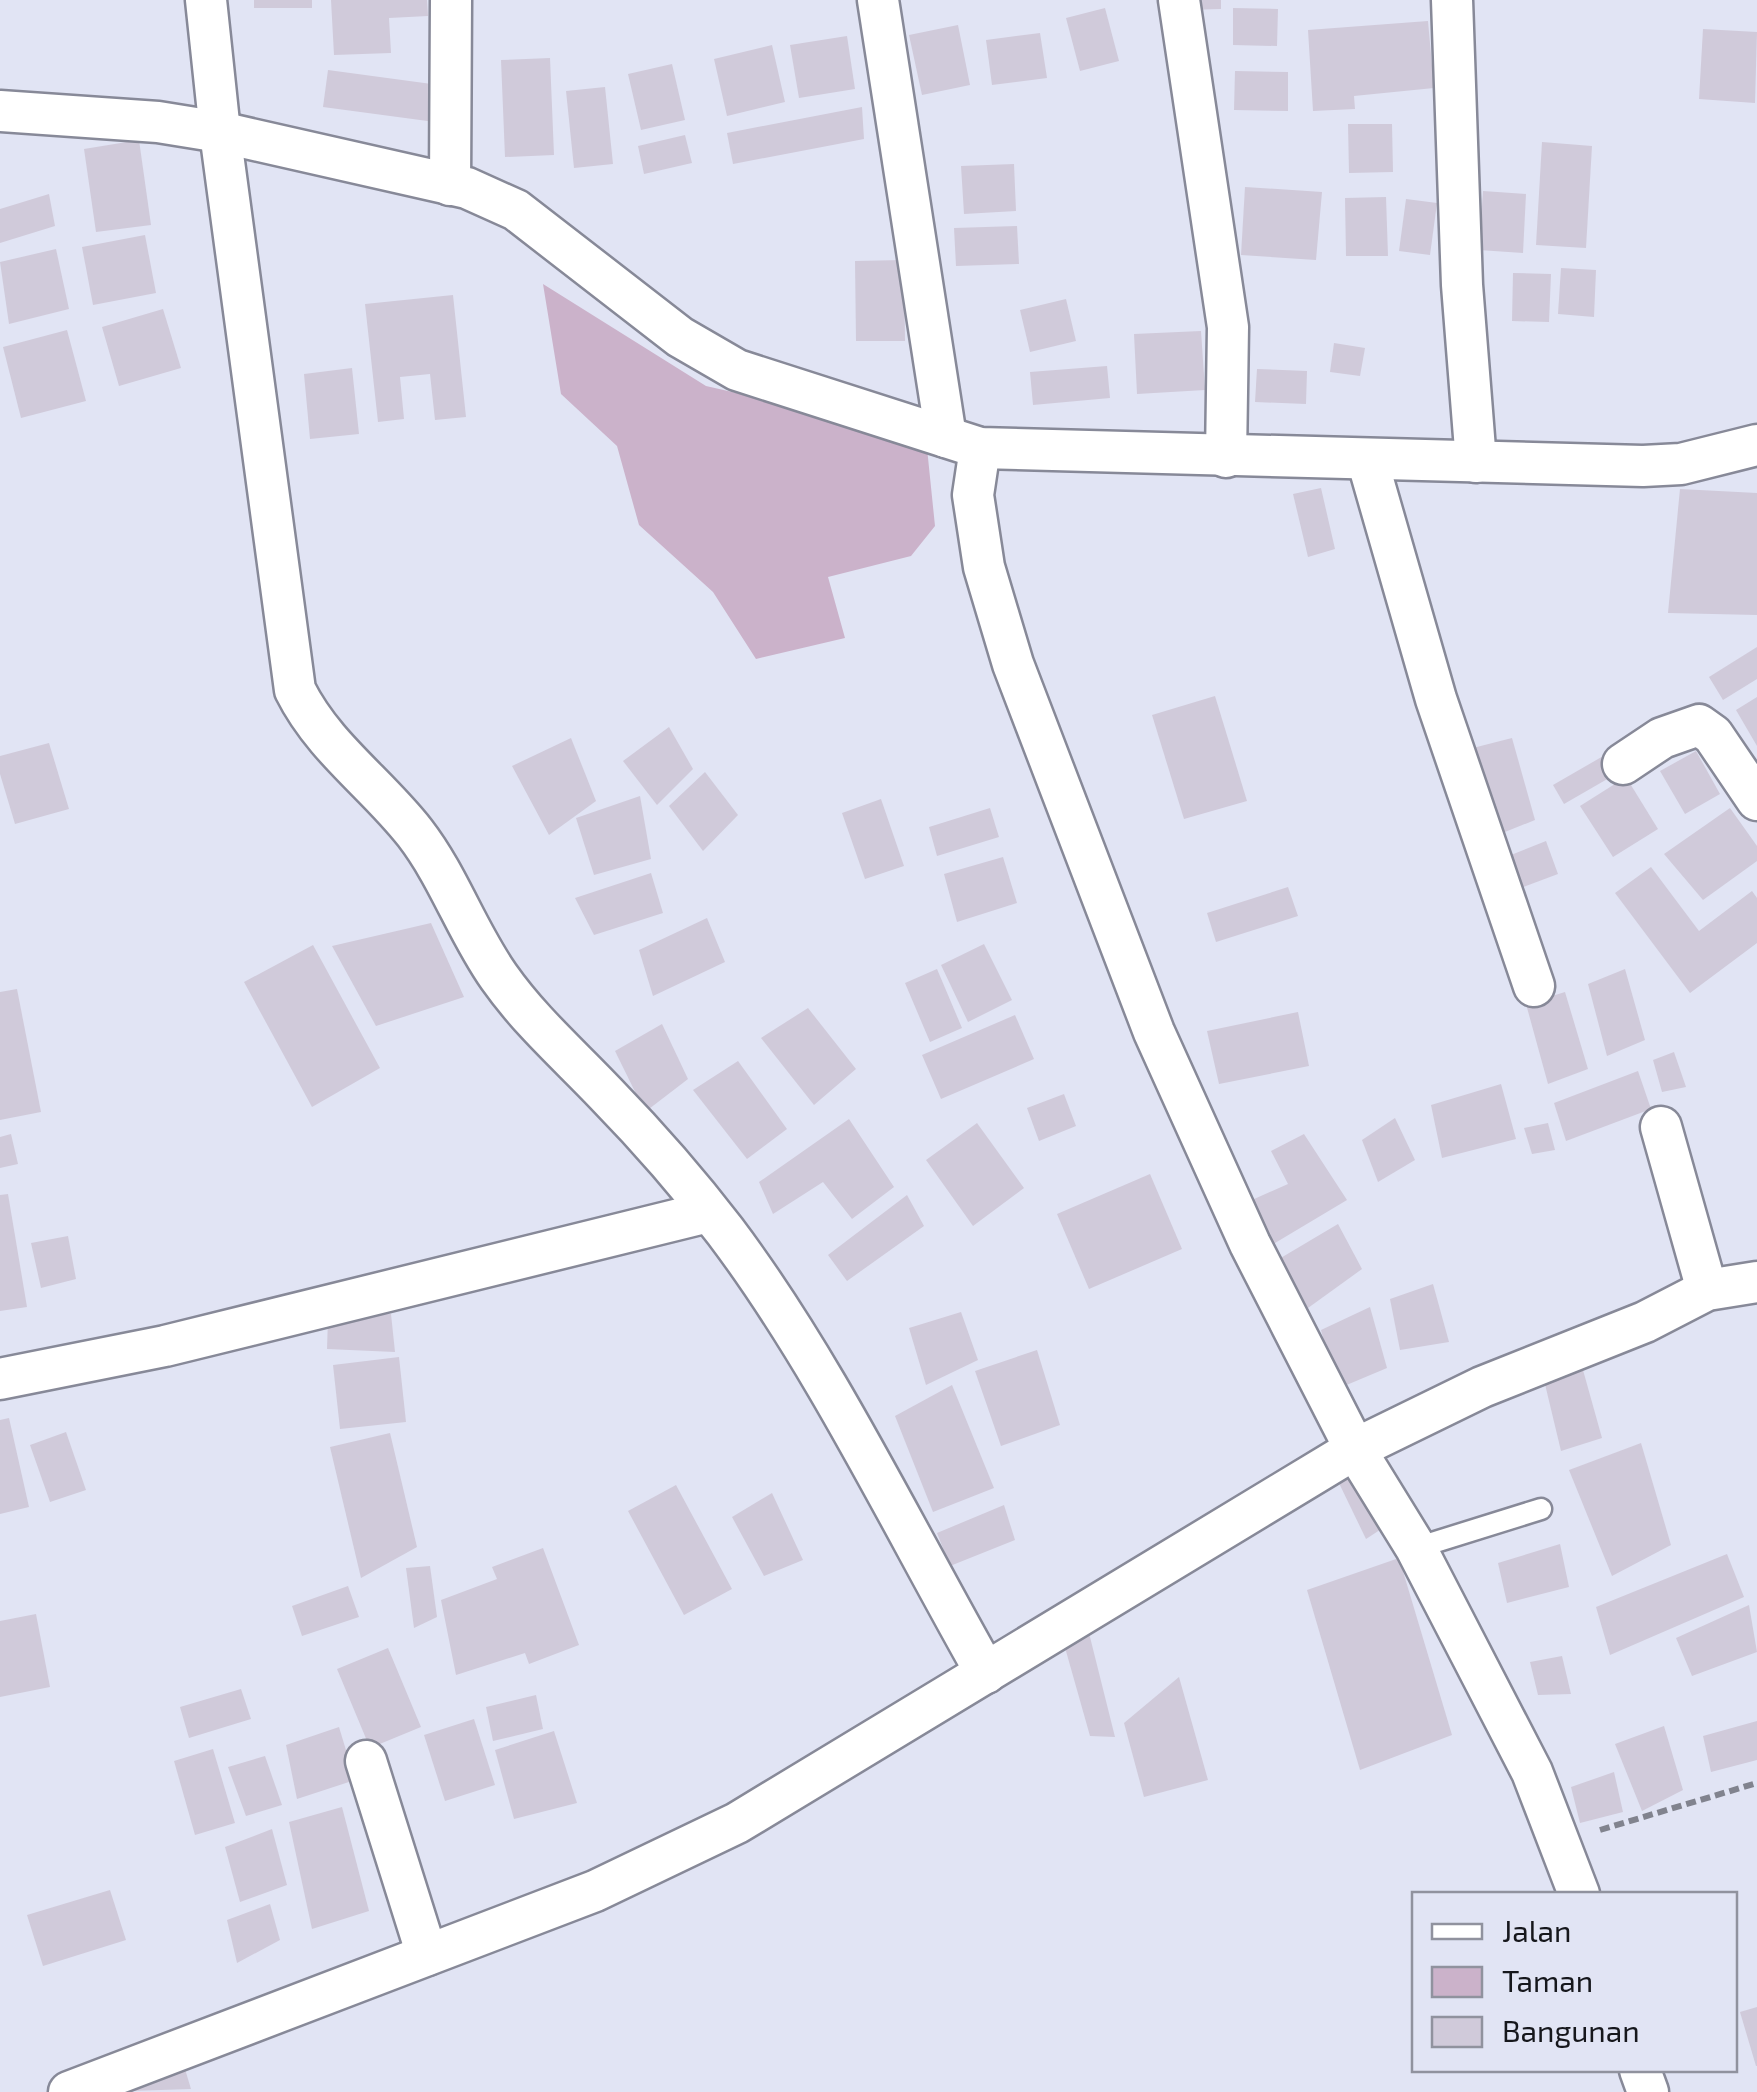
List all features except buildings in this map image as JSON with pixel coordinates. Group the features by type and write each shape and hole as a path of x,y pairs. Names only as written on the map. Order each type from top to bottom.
{"street":[{"path":"206,0 220,132 295,690 309,718 340,756 389,801 418,837 497,975 546,1036 607,1095 708,1212 788,1324 986,1673"},
{"path":"450,185 451,0"},
{"path":"878,0 984,568 1013,664 1154,1032 1250,1244 1355,1449 1416,1548 1532,1772 1578,1892"},
{"path":"1179,0 1228,327 1226,458"},
{"path":"1452,0 1462,284 1476,462"},
{"path":"0,111 158,122 220,132 493,197 516,210 680,337 737,370 963,442 1226,458 1476,462 1680,464 1755,450"},
{"path":"1367,460 1436,700 1534,986"},
{"path":"1623,764 1662,738 1700,725 1713,735 1757,800"},
{"path":"1660,1126 1707,1290"},
{"path":"0,1379 165,1346 708,1212"},
{"path":"68,2092 595,1891 737,1822 1355,1449 1482,1387 1645,1322 1707,1290 1757,1282"},
{"path":"366,1761 427,1955"}],"lane":[{"path":"1416,1548 1540,1510"}],"path":[{"path":"1560,1842 1757,1783"}],"green space":[{"path":"543,284 706,386 865,422 927,448 935,526 911,556 828,577 845,638 756,659 713,592 639,525 617,446 561,394"}]}
